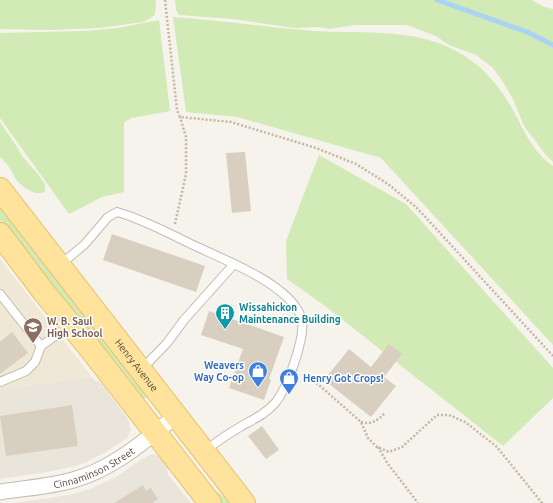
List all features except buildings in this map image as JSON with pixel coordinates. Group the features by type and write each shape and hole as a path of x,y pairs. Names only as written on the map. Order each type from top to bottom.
{"main road":[{"name":"Henry Avenue","path":"0,189 244,503"},
{"path":"0,234 210,503"}],"street":[{"name":"Cinnaminson Street","path":"0,492 57,484 85,476 126,454 176,416"}],"lane":[{"path":"59,265 86,244 108,217 117,212 144,220 234,264 270,284 291,301 298,310 302,320 301,341 282,393 275,403 265,412 228,434 204,451"},
{"path":"141,370 167,343 184,320 234,264"},
{"path":"0,294 41,346"},
{"path":"0,382 26,372 35,362 41,346 70,325"}],"path":[{"path":"165,0 177,110 186,137 186,174 173,235"},
{"path":"180,117 230,122 316,148 356,164 388,184 417,208 553,356"},
{"path":"292,367 319,385 361,422 368,438 377,447 418,503"},
{"path":"361,422 373,423 385,413"},
{"path":"377,447 389,452 402,447 437,414 449,415 465,422 497,447 542,503"}],"shaded area":[{"name":"W. B. Saul High School","path":"0,259 41,312 92,377 0,389"},
{"path":"92,377 95,381 100,382 128,419 131,430 127,438 106,452 75,466 0,479 0,389"},
{"path":"152,454 158,456 167,466 168,475 191,503 14,503 69,495 90,489 116,477 145,457"}],"green space":[{"path":"0,0 156,0 155,15 143,22 99,28 50,30 0,29"},
{"path":"175,0 532,0 544,7 553,9 553,162 524,126 513,99 493,68 476,55 449,45 436,36 407,25 354,25 330,29 320,27 294,28 233,19 179,15 176,10"},
{"path":"173,17 303,30 397,34 441,44 462,54 482,69 495,83 506,99 534,147 553,166 553,345 381,158 237,117 186,112"},
{"path":"159,20 170,111 132,118 124,122 124,192 102,197 69,214 0,118 0,33 85,31 118,28"},
{"path":"0,122 22,156 45,184 45,191 42,193 30,191 16,180 10,168 0,157"},
{"path":"319,155 406,204 553,368 553,398 503,446 325,306 287,279 286,241"},
{"path":"0,207 10,215 148,395 143,400 23,252 0,220"},
{"path":"209,485 231,503 220,503"}],"waterway":[{"path":"437,0 527,32 553,45"}],"place":[{"name":"Wissahickon Maintenance Building","path":"225,330"},
{"name":"W. B. Saul High School","path":"33,344"},
{"name":"Weavers Way Co-op","path":"258,388"},
{"name":"Henry Got Crops!","path":"289,395"}]}
